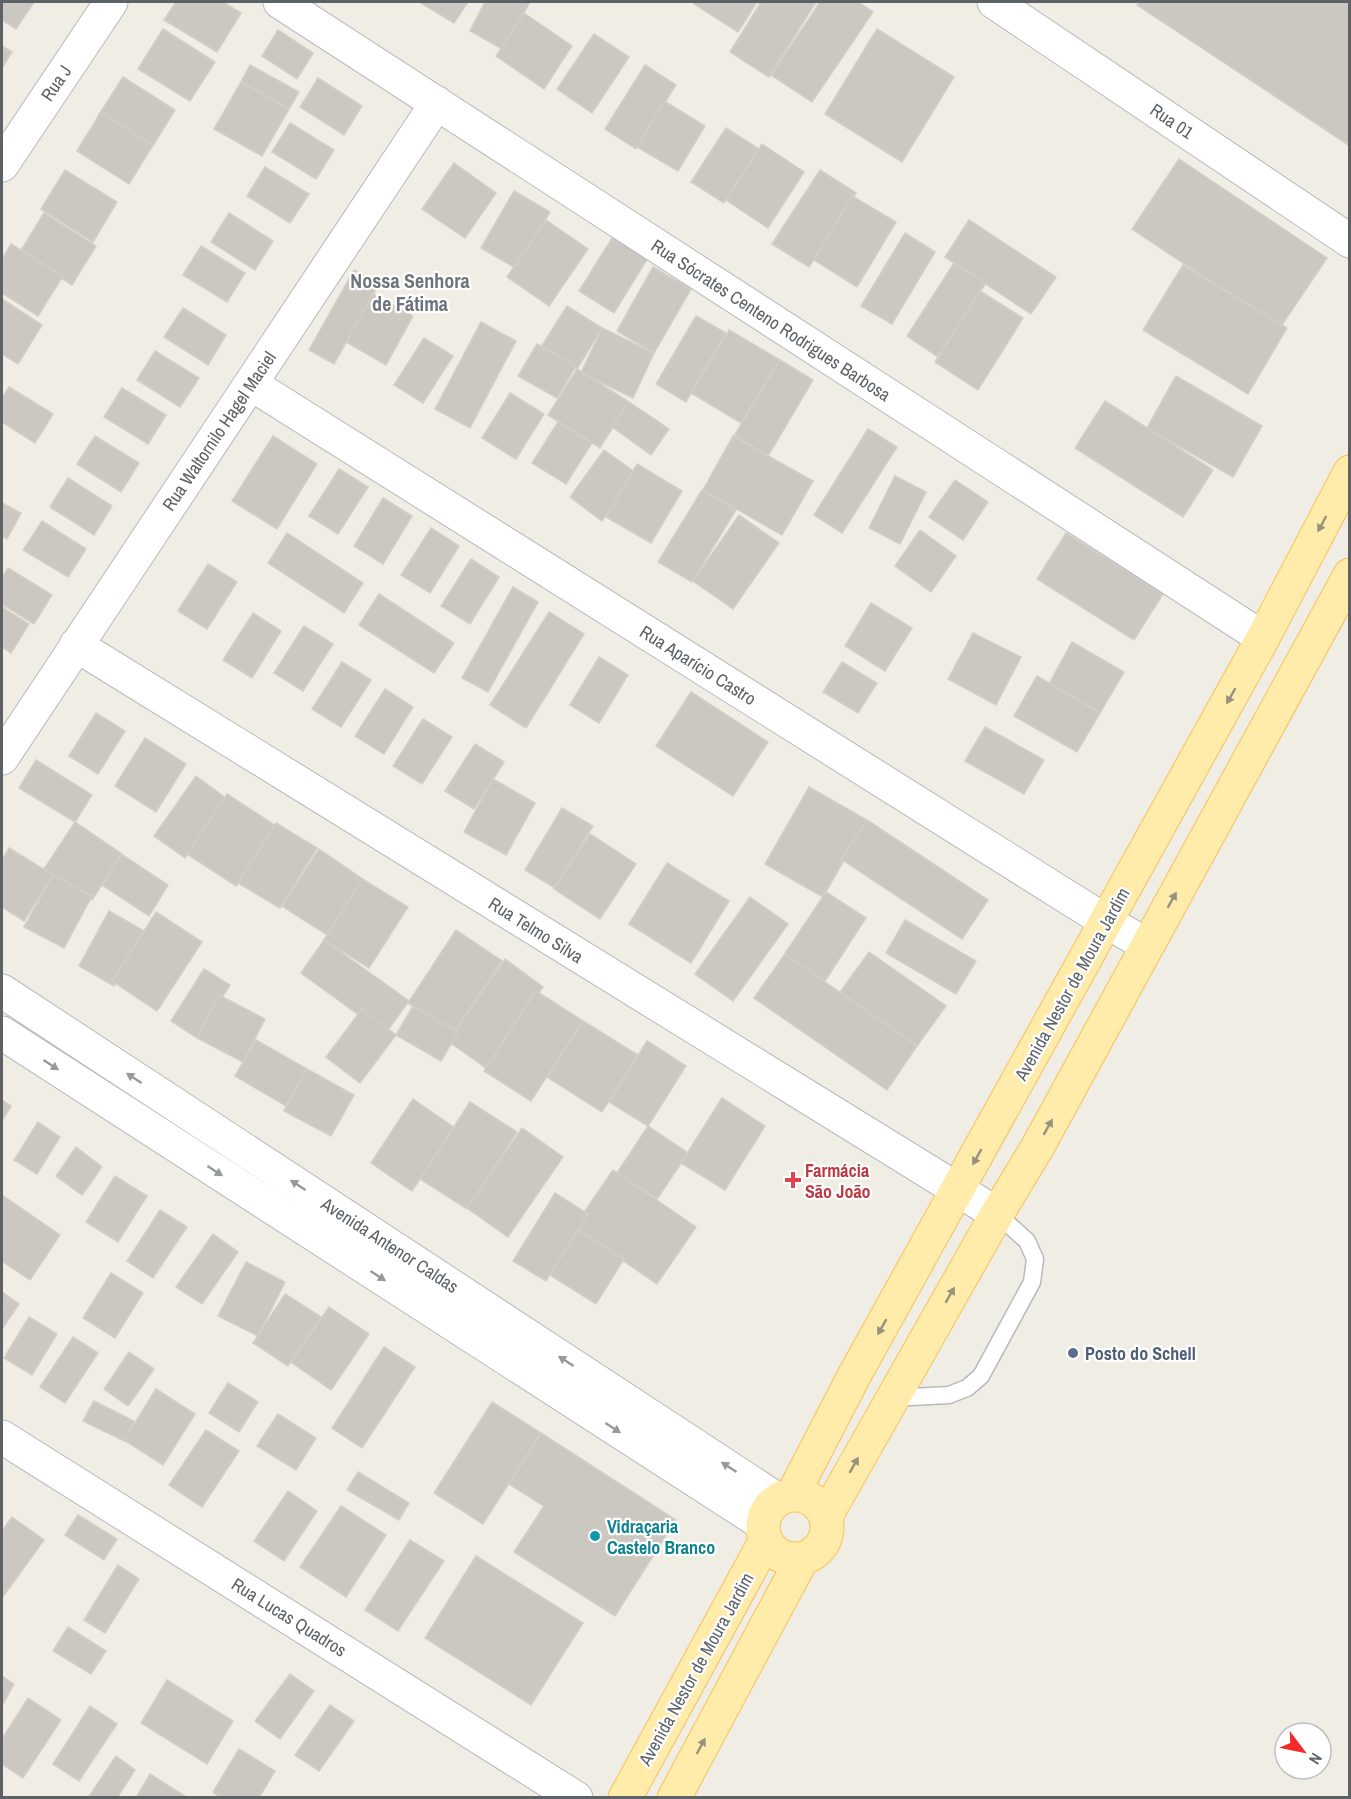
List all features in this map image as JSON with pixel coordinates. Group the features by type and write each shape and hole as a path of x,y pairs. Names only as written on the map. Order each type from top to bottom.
{"main road":[{"name":"Avenida Nestor de Moura Jardim","path":"625,1797 775,1515 1107,922 1263,638 1350,472"},
{"path":"826,1516 997,1214 1037,1148 1350,575"},
{"path":"854,1376 892,1398"},
{"path":"809,1497 816,1502 826,1516 828,1527 826,1538 812,1555 802,1559 784,1557 776,1553 775,1515 809,1497"},
{"path":"674,1797 802,1559"}],"street":[{"name":"Rua J","path":"2,165 111,2"},
{"name":"Rua Sócrates Centeno Rodrigues Barbosa","path":"280,2 1263,638"},
{"name":"Rua 01","path":"994,2 1350,241"},
{"name":"Rua Waltornilo Hagel Maciel","path":"2,758 437,104"},
{"name":"Rua Aparício Castro","path":"251,384 1147,945"},
{"name":"Rua Telmo Silva","path":"76,645 997,1214"},
{"name":"Avenida Antenor Caldas","path":"2,991 775,1515"},
{"name":"Avenida Antenor Caldas","path":"2,1034 775,1515"},
{"name":"Rua Lucas Quadros","path":"2,1437 576,1797"}],"lane":[{"path":"892,1398 948,1395 967,1388 981,1377 1032,1282 1035,1259 1027,1240 997,1214"}],"building":[{"path":"2,2 34,2 16,29 2,20"},
{"path":"176,2 223,2 241,13 217,52 164,20"},
{"path":"419,2 468,2 454,23"},
{"path":"485,2 530,2 504,50 470,31"},
{"path":"695,2 757,2 738,32 694,4"},
{"path":"761,2 816,2 769,77 730,52"},
{"path":"820,2 858,2 873,12 812,102 771,75"},
{"path":"1140,2 1350,2 1350,146 1137,5"},
{"path":"524,13 572,46 544,89 496,56"},
{"path":"163,29 215,62 190,101 138,69"},
{"path":"877,29 954,77 902,162 825,114"},
{"path":"278,30 313,53 297,79 262,56"},
{"path":"594,34 629,57 592,113 557,89"},
{"path":"2,46 12,52 2,68"},
{"path":"250,65 299,92 289,109 241,82"},
{"path":"645,65 676,85 636,149 605,129"},
{"path":"123,77 175,110 151,149 98,116"},
{"path":"318,78 362,106 344,135 300,107"},
{"path":"241,82 289,109 262,156 214,129"},
{"path":"664,101 705,126 678,171 637,147"},
{"path":"101,112 153,145 129,184 77,151"},
{"path":"290,123 334,150 316,179 272,152"},
{"path":"726,128 759,149 724,203 691,182"},
{"path":"762,144 804,172 768,228 726,200"},
{"path":"1179,159 1327,258 1280,328 1132,229"},
{"path":"454,163 496,193 465,238 422,209"},
{"path":"265,167 309,194 290,223 247,196"},
{"path":"65,170 117,202 93,242 41,209"},
{"path":"820,170 856,193 809,267 772,244"},
{"path":"514,191 550,212 517,269 481,248"},
{"path":"852,196 896,222 857,287 814,260"},
{"path":"44,213 96,246 72,285 20,252"},
{"path":"229,213 273,241 255,270 211,242"},
{"path":"546,220 588,249 549,306 507,277"},
{"path":"969,220 1056,277 1031,314 945,257"},
{"path":"905,233 935,252 892,324 861,306"},
{"path":"614,235 649,256 614,313 579,291"},
{"path":"11,244 63,276 38,316 2,293 2,259"},
{"path":"201,246 245,273 227,302 183,275"},
{"path":"954,263 986,283 938,357 907,336"},
{"path":"1183,265 1287,328 1248,394 1143,330"},
{"path":"653,267 691,289 654,353 617,331"},
{"path":"354,270 379,284 334,364 309,350"},
{"path":"980,291 1023,318 978,390 935,362"},
{"path":"373,294 413,316 386,365 346,342"},
{"path":"2,299 42,325 18,364 2,354"},
{"path":"567,306 602,328 577,369 541,347"},
{"path":"183,308 226,335 208,365 164,337"},
{"path":"696,316 726,333 686,402 656,384"},
{"path":"481,322 516,341 470,428 435,409"},
{"path":"602,328 654,353 633,398 581,373"},
{"path":"729,330 780,360 741,423 691,393"},
{"path":"424,338 453,356 423,403 394,385"},
{"path":"537,344 576,366 557,398 518,376"},
{"path":"155,351 199,378 180,407 137,380"},
{"path":"780,360 813,380 768,456 734,436"},
{"path":"577,369 629,402 600,448 548,415"},
{"path":"1176,376 1262,426 1233,477 1147,428"},
{"path":"9,387 53,414 35,443 2,422 2,398"},
{"path":"122,388 166,415 148,444 104,417"},
{"path":"510,393 544,414 516,459 482,438"},
{"path":"1105,401 1213,470 1183,517 1075,448"},
{"path":"629,402 669,429 651,455 611,426"},
{"path":"558,422 592,443 566,484 532,463"},
{"path":"868,429 897,447 842,533 814,515"},
{"path":"95,436 139,463 121,492 77,464"},
{"path":"273,436 317,464 277,529 232,501"},
{"path":"733,436 813,481 782,535 703,490"},
{"path":"604,450 636,473 602,521 570,497"},
{"path":"637,464 682,491 651,543 606,517"},
{"path":"339,469 368,487 338,534 309,516"},
{"path":"895,476 926,492 900,544 869,528"},
{"path":"68,478 112,506 94,535 50,507"},
{"path":"955,480 988,502 963,540 929,517"},
{"path":"702,490 736,510 692,582 658,562"},
{"path":"383,498 412,516 383,564 354,546"},
{"path":"2,503 21,513 7,539 2,536"},
{"path":"739,515 779,543 733,609 693,581"},
{"path":"42,521 86,549 68,577 23,550"},
{"path":"431,528 459,546 430,593 401,575"},
{"path":"920,530 956,556 931,592 895,566"},
{"path":"287,533 363,583 344,613 268,563"},
{"path":"1066,533 1163,594 1134,640 1037,579"},
{"path":"471,559 499,577 470,624 441,606"},
{"path":"208,564 237,582 207,629 178,611"},
{"path":"8,568 52,595 34,624 2,604 2,577"},
{"path":"513,587 538,602 488,692 462,678"},
{"path":"379,594 454,643 434,673 359,625"},
{"path":"871,603 912,628 885,671 845,646"},
{"path":"2,607 29,624 11,653 2,647"},
{"path":"549,612 584,634 526,728 490,705"},
{"path":"253,613 281,631 252,678 223,660"},
{"path":"304,626 333,644 303,691 274,673"},
{"path":"973,633 1021,657 996,705 948,679"},
{"path":"1072,642 1124,672 1100,713 1049,684"},
{"path":"599,657 628,675 599,723 570,705"},
{"path":"342,662 371,680 341,727 312,709"},
{"path":"842,662 877,683 858,713 823,692"},
{"path":"1037,676 1100,713 1077,752 1014,716"},
{"path":"385,689 413,707 384,754 355,736"},
{"path":"691,692 768,742 733,796 656,746"},
{"path":"96,713 125,731 98,774 69,756"},
{"path":"423,719 452,737 422,784 393,766"},
{"path":"985,727 1044,760 1024,794 965,761"},
{"path":"145,738 186,764 156,812 115,786"},
{"path":"475,744 504,762 474,809 445,791"},
{"path":"36,760 92,795 75,822 19,788"},
{"path":"196,776 227,799 185,858 154,836"},
{"path":"493,779 535,803 506,855 464,832"},
{"path":"809,787 867,820 823,897 765,864"},
{"path":"227,794 276,826 236,886 187,854"},
{"path":"562,808 593,826 555,888 525,870"},
{"path":"867,820 988,900 962,939 841,859"},
{"path":"75,822 122,854 92,900 44,869"},
{"path":"276,823 317,848 280,908 238,883"},
{"path":"590,834 636,864 600,919 554,889"},
{"path":"9,848 53,875 24,921 2,907 2,860"},
{"path":"319,849 364,880 327,935 282,906"},
{"path":"121,854 168,885 149,916 102,885"},
{"path":"667,863 729,901 691,963 629,924"},
{"path":"53,875 92,896 64,948 24,927"},
{"path":"362,879 408,907 369,968 324,940"},
{"path":"826,892 866,918 825,981 784,955"},
{"path":"750,897 788,924 733,1001 695,974"},
{"path":"109,911 144,931 114,986 79,966"},
{"path":"156,912 202,942 157,1011 112,981"},
{"path":"905,920 976,961 956,994 886,953"},
{"path":"456,930 502,961 453,1033 408,1003"},
{"path":"324,940 409,1001 385,1034 301,973"},
{"path":"869,952 946,1006 917,1046 840,992"},
{"path":"785,954 917,1046 887,1090 754,998"},
{"path":"505,959 543,987 486,1068 448,1041"},
{"path":"204,969 230,985 197,1038 171,1021"},
{"path":"536,991 583,1021 531,1101 484,1071"},
{"path":"219,995 265,1019 243,1062 197,1038"},
{"path":"413,1006 458,1032 441,1061 396,1035"},
{"path":"362,1009 396,1035 360,1083 326,1057"},
{"path":"583,1021 638,1055 602,1112 547,1077"},
{"path":"256,1040 307,1069 286,1106 235,1076"},
{"path":"647,1041 686,1066 648,1126 609,1102"},
{"path":"307,1069 354,1095 331,1136 284,1111"},
{"path":"722,1098 765,1126 725,1190 681,1163"},
{"path":"413,1099 455,1128 412,1191 371,1163"},
{"path":"2,1100 11,1106 2,1121"},
{"path":"470,1102 517,1132 467,1209 420,1179"},
{"path":"38,1122 60,1137 37,1174 14,1160"},
{"path":"648,1126 688,1153 657,1199 617,1173"},
{"path":"522,1128 563,1157 508,1237 467,1208"},
{"path":"76,1147 102,1167 82,1195 56,1176"},
{"path":"613,1170 696,1227 657,1284 574,1227"},
{"path":"115,1176 147,1196 118,1242 86,1222"},
{"path":"555,1193 588,1214 546,1281 513,1261"},
{"path":"2,1195 60,1235 30,1280 2,1261"},
{"path":"160,1210 187,1227 153,1278 127,1261"},
{"path":"578,1230 624,1259 596,1304 550,1275"},
{"path":"213,1234 238,1252 202,1304 176,1287"},
{"path":"246,1262 285,1282 258,1336 218,1316"},
{"path":"111,1273 143,1293 115,1338 83,1318"},
{"path":"2,1292 19,1304 2,1329"},
{"path":"285,1294 321,1317 288,1366 253,1343"},
{"path":"329,1307 369,1334 331,1390 291,1362"},
{"path":"29,1317 57,1334 32,1375 4,1358"},
{"path":"73,1337 98,1353 65,1403 40,1387"},
{"path":"384,1347 415,1367 362,1448 332,1428"},
{"path":"129,1352 154,1369 128,1406 104,1389"},
{"path":"228,1383 258,1402 239,1432 209,1413"},
{"path":"156,1389 195,1414 163,1465 124,1440"},
{"path":"94,1401 134,1421 124,1441 83,1421"},
{"path":"492,1402 541,1433 483,1524 434,1493"},
{"path":"278,1414 316,1438 296,1470 257,1446"},
{"path":"206,1430 239,1451 202,1507 169,1485"},
{"name":"Vidraçaria Castelo Branco","path":"541,1433 676,1520 615,1616 514,1552 544,1506 509,1484"},
{"path":"358,1472 409,1503 399,1520 347,1490"},
{"path":"288,1491 317,1511 284,1561 254,1541"},
{"path":"341,1506 386,1535 346,1597 300,1567"},
{"path":"78,1515 117,1539 104,1560 65,1535"},
{"path":"12,1517 44,1540 2,1598 2,1531"},
{"path":"410,1540 444,1561 398,1631 365,1610"},
{"path":"476,1556 583,1623 531,1705 425,1638"},
{"path":"118,1565 139,1579 105,1633 84,1620"},
{"path":"68,1627 106,1651 91,1674 53,1651"},
{"path":"290,1674 314,1691 280,1739 255,1721"},
{"path":"2,1676 14,1684 2,1706"},
{"path":"167,1680 233,1721 207,1764 141,1723"},
{"path":"28,1698 61,1720 23,1778 2,1764 2,1739"},
{"path":"330,1705 354,1721 319,1771 295,1755"},
{"path":"90,1706 117,1724 79,1781 53,1764"},
{"path":"239,1749 275,1771 259,1798 221,1798 213,1792"},
{"path":"116,1756 135,1770 117,1798 88,1798"},
{"path":"150,1774 188,1798 136,1798"}],"place":[{"name":"Farmácia São João","path":"793,1180"},
{"name":"Posto do Schell","path":"1073,1353"},
{"name":"Vidraçaria Castelo Branco","path":"595,1536"}],"district":[{"name":"Nossa Senhora de Fátima","path":"410,292"}]}
